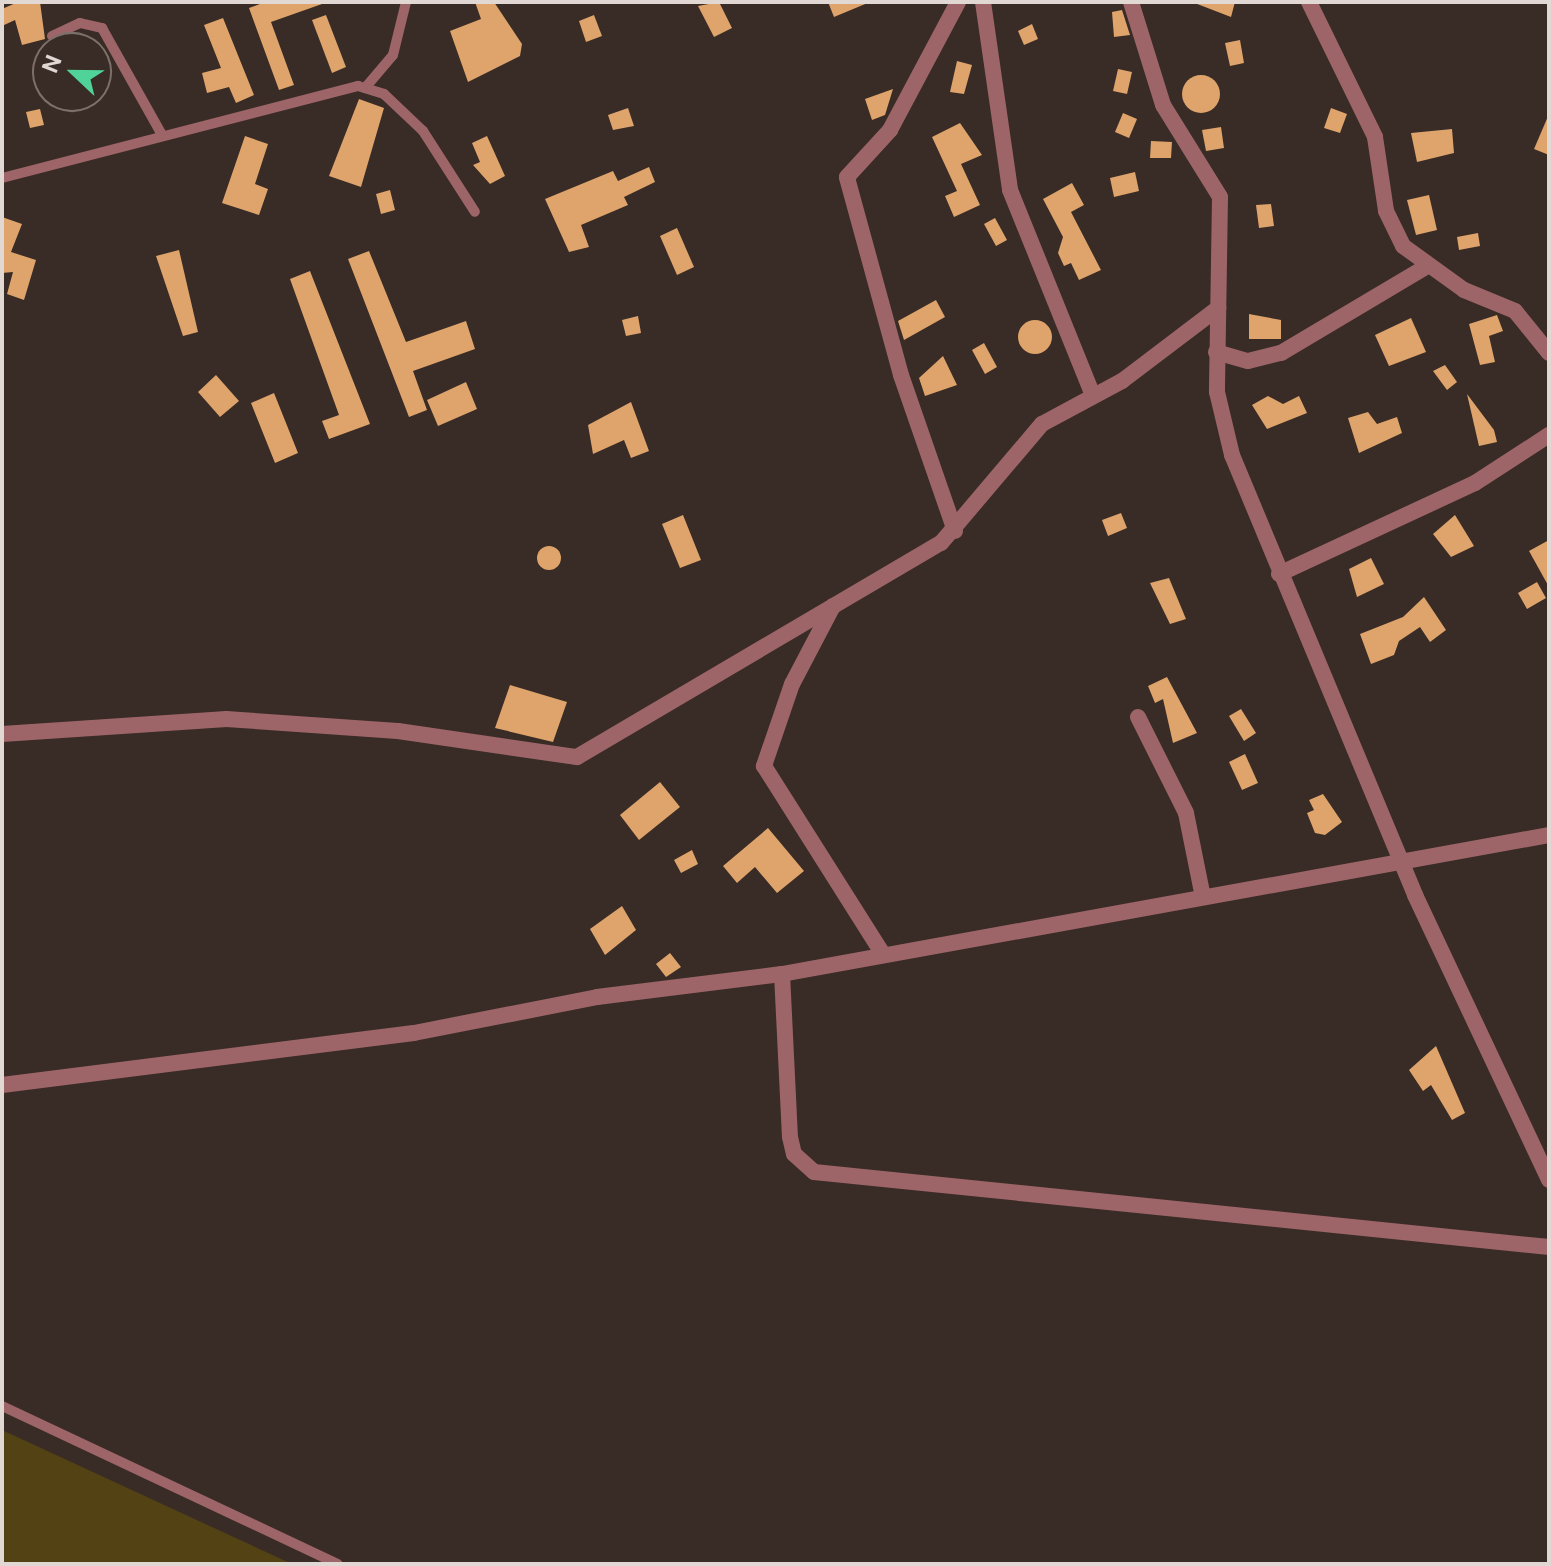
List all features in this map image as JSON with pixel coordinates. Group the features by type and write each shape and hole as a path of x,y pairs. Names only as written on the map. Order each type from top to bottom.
{"street":[{"path":"955,531 901,375 847,177 890,130 958,2"},
{"path":"983,2 1010,190 1093,395"},
{"path":"1131,2 1163,105 1220,197 1216,352 1232,455 1279,574 1401,859 1543,1148 1549,1180"},
{"path":"1309,2 1375,137 1395,232 1426,267 1515,311 1549,353"},
{"path":"1216,352 1248,361 1294,348 1426,267"},
{"path":"2,734 226,719 398,731 577,757 955,531 1029,435 1093,395 1218,308"},
{"path":"1279,574 1475,483 1549,435"},
{"path":"833,605 786,698 764,766 883,954"},
{"path":"1138,717 1186,813 1202,892"},
{"path":"2,1085 414,1033 597,997 782,974 1202,892 1549,835"},
{"path":"782,974 790,1137 794,1154 814,1172 1549,1247"}],"lane":[{"path":"365,88 393,55 406,2"},
{"path":"61,32 80,23 102,28 104,32"},
{"path":"112,46 162,135"},
{"path":"2,178 342,87 365,88 384,94 423,131 475,212"},
{"path":"2,1406 338,1564"}],"shaded area":[{"path":"2,1430 292,1564 2,1564"}],"building":[{"path":"18,2 40,2 44,32 32,32 32,42 22,45 15,20 2,26 2,9"},
{"path":"265,2 322,4 271,22 294,85 279,90 249,8"},
{"path":"475,2 494,2 522,44 520,56 468,82 450,31 481,19"},
{"path":"719,2 732,28 714,37 698,6"},
{"path":"828,2 870,2 834,17"},
{"path":"1192,2 1235,2 1231,17"},
{"path":"1122,10 1130,35 1114,37 1112,12"},
{"path":"326,15 346,67 332,73 312,20"},
{"path":"594,15 602,36 586,42 579,21"},
{"path":"223,18 254,95 236,103 229,87 207,93 202,73 221,68 204,25"},
{"path":"1032,24 1038,39 1024,45 1018,31"},
{"path":"1240,40 1244,63 1230,66 1225,43"},
{"path":"957,61 972,65 964,94 950,92"},
{"path":"1118,69 1132,72 1127,94 1113,91"},
{"path":"1201,75 1214,81 1220,94 1214,107 1201,113 1188,107 1182,94 1188,81"},
{"path":"893,89 885,115 872,120 865,99"},
{"path":"359,99 384,108 361,187 329,176"},
{"path":"628,108 634,126 613,130 608,115"},
{"path":"1331,108 1347,114 1340,133 1324,128"},
{"path":"26,112 41,112 44,125 30,128"},
{"path":"1123,113 1137,119 1129,138 1115,132"},
{"path":"1549,114 1549,155 1534,149"},
{"path":"960,123 982,155 961,164 980,205 954,217 945,196 957,191 932,137"},
{"path":"1221,127 1224,148 1206,151 1202,130"},
{"path":"1452,129 1454,153 1417,162 1411,133"},
{"path":"245,136 268,144 255,184 268,189 259,215 222,203"},
{"path":"487,136 505,176 490,184 473,165 480,162 472,143"},
{"path":"1151,141 1172,142 1171,158 1150,158"},
{"path":"649,167 655,182 624,197 628,205 581,225 589,247 569,252 545,199 613,171 618,181"},
{"path":"1135,172 1139,191 1114,197 1110,178"},
{"path":"1072,183 1084,205 1071,212 1101,270 1079,280 1071,263 1064,266 1058,253 1063,237 1043,199"},
{"path":"390,190 395,210 381,214 376,194"},
{"path":"1429,195 1437,230 1416,235 1407,200"},
{"path":"1271,204 1274,226 1259,228 1256,205"},
{"path":"2,217 22,224 11,252 36,260 24,300 7,294 13,272 2,273"},
{"path":"995,218 1007,240 996,246 984,224"},
{"path":"677,228 694,267 677,275 660,236"},
{"path":"1478,233 1480,246 1459,250 1457,237"},
{"path":"179,250 198,332 183,336 156,256"},
{"path":"369,251 406,342 466,321 475,349 413,371 427,410 409,417 348,259"},
{"path":"310,271 370,424 329,439 322,421 339,415 290,279"},
{"path":"936,300 945,317 904,340 898,321"},
{"path":"1249,314 1281,320 1281,339 1249,339"},
{"path":"1497,315 1503,331 1489,336 1495,362 1480,365 1469,324"},
{"path":"638,316 641,333 626,336 622,320"},
{"path":"1411,318 1426,352 1389,366 1375,335"},
{"path":"1035,320 1047,325 1052,337 1047,349 1035,354 1023,349 1018,337 1023,325"},
{"path":"984,343 997,367 985,374 972,350"},
{"path":"943,356 957,385 925,396 919,378"},
{"path":"1445,365 1457,382 1447,390 1433,371"},
{"path":"216,375 239,401 220,417 198,392"},
{"path":"466,382 477,409 438,426 427,400"},
{"path":"274,393 298,453 275,463 251,403"},
{"path":"1467,394 1494,430 1497,442 1479,446"},
{"path":"1268,396 1283,404 1299,396 1307,413 1267,429 1252,405"},
{"path":"631,402 649,451 631,458 624,440 593,454 588,425"},
{"path":"1368,412 1377,424 1397,417 1402,433 1359,453 1348,418"},
{"path":"1121,513 1127,528 1108,536 1102,520"},
{"path":"683,515 701,560 680,568 662,524"},
{"path":"1455,515 1474,546 1451,557 1433,534"},
{"path":"1549,540 1549,587 1529,551"},
{"path":"549,546 560,553 561,558 554,569 549,570 538,563 537,558 544,547"},
{"path":"1371,558 1384,584 1357,597 1349,569"},
{"path":"1169,578 1186,619 1170,624 1150,583"},
{"path":"1537,582 1546,598 1527,609 1518,593"},
{"path":"1424,597 1446,630 1430,642 1420,627 1399,641 1394,655 1371,664 1360,634 1403,617"},
{"path":"1167,677 1197,733 1173,743 1163,699 1155,703 1148,686"},
{"path":"510,685 567,702 553,742 495,728"},
{"path":"1241,709 1256,733 1244,741 1229,716"},
{"path":"1245,754 1258,783 1242,790 1229,762"},
{"path":"660,782 680,807 639,840 620,815"},
{"path":"1323,794 1342,822 1325,835 1315,833 1307,813 1314,810 1309,800"},
{"path":"768,828 804,871 777,893 755,867 737,883 723,866"},
{"path":"692,850 698,864 681,873 674,860"},
{"path":"622,906 636,930 605,955 590,929"},
{"path":"670,953 681,967 666,977 656,964"},
{"path":"1436,1046 1465,1113 1452,1120 1431,1085 1423,1091 1409,1070"}]}
